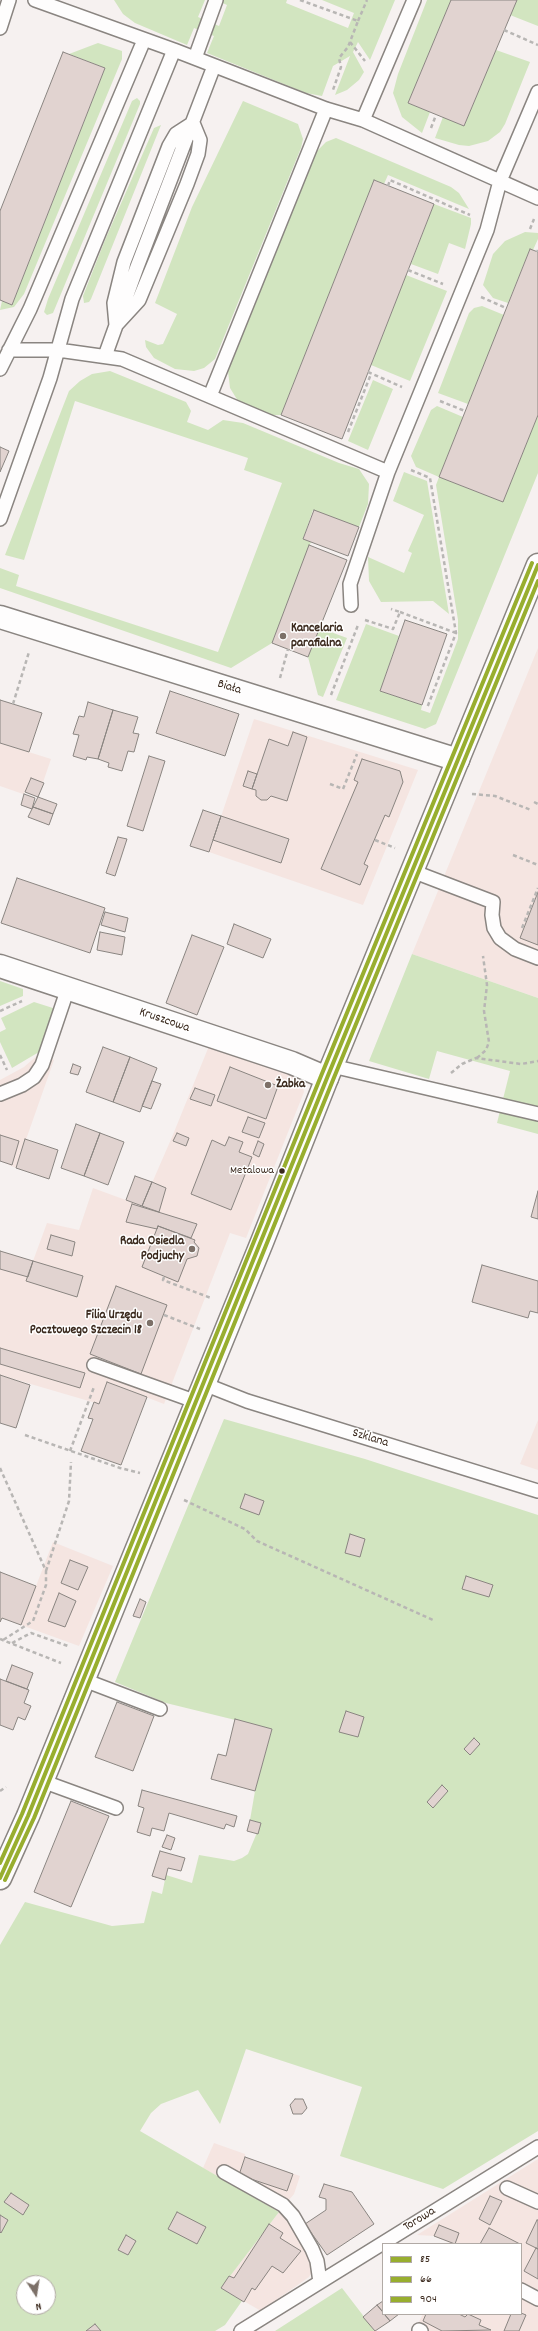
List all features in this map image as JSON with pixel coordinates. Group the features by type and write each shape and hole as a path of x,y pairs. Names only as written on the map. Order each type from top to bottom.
{"main road":[{"path":"0,1878 84,1680 329,1072 538,565"},
{"name":"Biała","path":"0,617 458,760"},
{"name":"Kruszcowa","path":"0,966 292,1063 329,1072"}],"lane":[{"path":"0,28 9,0"},
{"path":"35,0 174,50 326,109 363,120 538,198"},
{"path":"195,58 216,0"},
{"path":"363,120 414,0"},
{"path":"0,369 30,308 144,40"},
{"path":"0,519 58,350 72,299 174,50"},
{"path":"105,356 214,66"},
{"path":"351,605 350,584 388,472 487,230 500,181 538,92"},
{"path":"210,396 326,109"},
{"path":"116,325 114,304 124,262 159,172 176,134 193,123"},
{"path":"116,325 132,310 151,273 187,184 198,154 200,140 193,123"},
{"path":"9,350 58,350 122,359 388,472"},
{"path":"412,871 493,902 492,915 494,928 500,938 514,948 538,958"},
{"path":"0,1094 28,1082 34,1077 42,1065 68,988"},
{"path":"329,1072 430,1089 538,1114"},
{"name":"Szklana","path":"98,1366 200,1393 247,1401 538,1491"},
{"path":"84,1680 160,1709"},
{"path":"42,1781 116,1808"},
{"name":"Torowa","path":"383,2243 538,2147"},
{"path":"224,2172 273,2198 288,2210 312,2249 317,2261 320,2282"},
{"path":"507,2188 538,2202"},
{"name":"Torowa","path":"241,2331 382,2244"},
{"path":"522,2290 538,2298"}],"path":[{"path":"300,0 358,21"},
{"path":"326,109 341,67 339,58 348,47 367,0"},
{"path":"504,30 538,46"},
{"path":"388,186 390,180 476,218"},
{"path":"408,270 445,284"},
{"path":"480,297 506,308"},
{"path":"368,372 403,387"},
{"path":"347,437 372,374"},
{"path":"437,400 465,411"},
{"path":"409,469 430,478 456,633 427,708"},
{"path":"391,609 456,633"},
{"path":"330,698 361,619 393,629 400,612"},
{"path":"279,683 288,649"},
{"path":"14,704 30,650"},
{"path":"330,784 343,789 358,753"},
{"path":"467,794 495,796 532,810"},
{"path":"375,840 398,848"},
{"path":"513,856 538,865"},
{"path":"514,948 538,888"},
{"path":"430,1089 462,1064 476,1058 486,1050 489,1042 484,1011 487,980 483,956"},
{"path":"0,1011 27,999"},
{"path":"476,1058 521,1064 538,1061"},
{"path":"164,1277 163,1280 206,1296"},
{"path":"164,1315 202,1330"},
{"path":"70,1451 98,1366"},
{"path":"25,1435 120,1468 140,1473"},
{"path":"1,1639 33,1621 46,1585 46,1571 68,1501 71,1462"},
{"path":"0,1468 46,1571"},
{"path":"160,1491 245,1528 257,1540 434,1620"},
{"path":"12,1643 31,1633 68,1646"},
{"path":"1,1639 61,1663"},
{"path":"0,1791 6,1787"}],"shaded area":[{"path":"538,648 538,998 412,954"},
{"path":"254,719 418,770 363,905 209,852"},
{"path":"0,743 51,759 38,797 25,792 23,794 0,786"},
{"path":"209,1046 298,1077 302,1082 304,1092 246,1238 230,1233 164,1404 107,1382 99,1404 0,1375 0,1251 33,1261 47,1223 79,1230 93,1188 142,1206"},
{"path":"39,1054 54,1060 16,1168 0,1161 0,1080 24,1067"},
{"path":"538,1420 538,1470 520,1464"},
{"path":"53,1542 113,1566 79,1646 21,1625"},
{"path":"214,2143 245,2154 245,2157 300,2176 294,2194 279,2212 203,2168"},
{"path":"538,2159 538,2331 414,2331 422,2315 522,2315 522,2243 450,2243 434,2236 417,2235"},
{"path":"279,2212 286,2214 312,2261 312,2272 309,2277 261,2311 221,2288"}],"green space":[{"path":"114,0 205,0 198,17 219,26 227,5 216,0 287,0 286,3 348,28 354,13 322,0 395,0 370,60 358,42 353,52 364,72 359,80 347,90 335,95 350,56 333,66 322,96 306,93 207,53 214,36 194,28 187,45 135,23 123,14"},
{"path":"427,0 451,0 408,103 430,112 422,133 402,117 393,93 398,74"},
{"path":"517,0 538,0 538,26 510,15"},
{"path":"98,43 122,51 122,59 24,294 14,307 0,310 2,301 12,305 105,68 69,54"},
{"path":"496,50 530,62 505,124 500,132 488,141 469,146 459,145 435,138 443,117 464,126"},
{"path":"137,98 140,101 140,104 53,313 47,315 44,312 48,299 132,101"},
{"path":"243,101 298,124 303,139 301,148 215,359 204,368 194,371 175,369 154,358 146,347 145,340 158,345 163,344 177,314 155,303 192,207"},
{"path":"161,125 91,299 89,302 84,303 83,296 105,240 154,128"},
{"path":"336,138 451,187 459,193 469,209 388,175 384,184 374,180 281,415 271,415 238,401 230,388 228,371 315,153 326,142"},
{"path":"434,204 471,218 465,249 449,243 438,274 411,264"},
{"path":"525,232 538,233 538,239 533,250 530,249 508,303 493,298 483,285 493,254 505,241"},
{"path":"406,275 447,291 410,381 371,365"},
{"path":"482,306 504,315 468,404 438,393 469,313 474,308"},
{"path":"110,371 186,402 191,411 187,422 208,430 223,420 243,423 339,463 359,469 369,484 368,504 359,527 313,510 303,539 311,542 272,643 231,668 0,588 0,568 19,575 16,586 218,652 282,483 244,470 248,458 75,401 24,560 5,555 69,391 80,381 92,374"},
{"path":"373,380 393,389 368,450 348,441"},
{"path":"437,406 463,417 439,477 416,467 411,456 431,410"},
{"path":"538,415 538,473 436,724 425,729 336,700 366,624 399,636 380,691 422,705 421,710 430,713 458,639 458,620 436,485 439,477 503,502"},
{"path":"404,472 427,481 449,614 433,601 381,602 369,581 368,557 404,573 412,553 408,551 424,515 393,501"},
{"path":"320,628 347,638 323,697 318,695 308,657"},
{"path":"412,954 538,998 538,1134 497,1123 510,1071 437,1051 429,1079 369,1061"},
{"path":"0,981 23,989 23,996 0,1006"},
{"path":"34,1002 56,1009 39,1052 12,1068 0,1042 0,1032 6,1029 1,1018"},
{"path":"224,1419 365,1459 538,1515 538,2131 443,2189 340,2156 362,2087 246,2049 220,2124 198,2090 161,2104 151,2113 140,2131 279,2212 221,2288 242,2301 225,2325 215,2331 0,2331 0,1945 25,1902 112,1926 144,1923 152,1891 162,1894 166,1875 192,1883 199,1855 234,1861 242,1858 248,1854 261,1823 250,1820 255,1791 272,1729 166,1703 115,1682"},
{"path":"342,2288 375,2331 275,2331"}],"building":[{"path":"451,0 517,0 464,126 408,103"},
{"path":"63,52 105,68 12,305 0,300 0,211"},
{"path":"374,180 434,204 342,439 281,415"},
{"path":"530,249 538,252 538,415 503,502 439,477"},
{"path":"0,447 9,451 0,472"},
{"path":"314,510 359,527 348,556 303,539"},
{"path":"309,545 347,560 308,657 272,643"},
{"path":"405,620 447,634 422,705 380,691"},
{"path":"170,691 239,714 225,756 156,733"},
{"path":"0,700 42,713 29,752 0,743"},
{"path":"88,702 113,710 98,759 87,757 86,760 73,756 79,735 73,734 79,716 84,717"},
{"path":"113,710 138,717 133,733 139,734 134,752 128,751 122,771 108,767 109,763 98,759"},
{"path":"293,732 307,737 287,801 271,796 267,800 261,800 256,796 256,790 252,789 269,739 288,746"},
{"path":"149,756 165,761 143,831 127,826"},
{"path":"362,759 400,771 403,782 389,817 385,815 364,864 368,866 360,885 321,869 358,782 354,780"},
{"path":"248,771 257,774 252,789 243,786"},
{"path":"31,778 44,783 38,797 25,792"},
{"path":"24,794 35,798 32,809 21,805"},
{"path":"38,797 57,804 53,814 33,807"},
{"path":"33,807 53,814 49,825 28,817"},
{"path":"203,810 221,816 209,852 190,846"},
{"path":"221,816 289,839 281,863 213,840"},
{"path":"118,837 127,839 115,876 106,873"},
{"path":"17,878 105,908 90,953 1,923"},
{"path":"538,892 538,945 520,938"},
{"path":"105,912 128,918 125,932 101,925"},
{"path":"234,924 271,939 263,958 227,944"},
{"path":"100,932 125,937 122,955 97,950"},
{"path":"192,935 224,947 197,1015 166,1003"},
{"path":"103,1047 130,1057 113,1102 86,1092"},
{"path":"130,1057 157,1068 140,1112 113,1102"},
{"path":"73,1064 81,1067 78,1075 70,1073"},
{"path":"230,1067 278,1086 266,1119 217,1101"},
{"path":"152,1081 161,1084 151,1109 142,1106"},
{"path":"195,1088 215,1095 211,1106 190,1099"},
{"path":"248,1117 265,1123 259,1138 242,1132"},
{"path":"76,1124 100,1133 84,1176 61,1168"},
{"path":"100,1133 124,1142 108,1185 84,1176"},
{"path":"177,1133 189,1138 186,1146 173,1141"},
{"path":"0,1135 19,1141 12,1165 0,1161"},
{"path":"229,1137 243,1142 239,1152 252,1157 231,1210 191,1194 212,1140 225,1146"},
{"path":"25,1139 58,1150 49,1179 16,1168"},
{"path":"258,1141 264,1144 259,1157 253,1154"},
{"path":"135,1176 152,1182 142,1206 126,1200"},
{"path":"152,1182 166,1188 159,1212 142,1206"},
{"path":"538,1191 538,1219 531,1217"},
{"path":"132,1204 197,1224 191,1238 158,1226 157,1229 126,1222"},
{"path":"158,1226 195,1240 194,1242 199,1248 197,1256 187,1259 178,1282 142,1267"},
{"path":"51,1235 75,1242 72,1256 47,1249"},
{"path":"0,1251 33,1261 28,1277 0,1269"},
{"path":"33,1261 83,1276 77,1297 26,1281"},
{"path":"482,1265 538,1281 538,1313 530,1311 528,1318 472,1302"},
{"path":"116,1286 167,1305 141,1374 90,1354"},
{"path":"0,1348 85,1373 80,1388 0,1364"},
{"path":"0,1375 30,1385 16,1428 0,1423"},
{"path":"107,1382 147,1397 121,1465 81,1451 93,1419 88,1418 94,1402 99,1404"},
{"path":"245,1494 264,1501 259,1515 240,1508"},
{"path":"350,1534 365,1539 360,1557 345,1553"},
{"path":"70,1560 88,1567 78,1590 61,1583"},
{"path":"0,1572 36,1586 21,1625 2,1618 0,1622"},
{"path":"466,1576 493,1585 489,1597 462,1589"},
{"path":"59,1593 76,1601 65,1627 48,1621"},
{"path":"140,1599 146,1602 140,1618 133,1616"},
{"path":"12,1665 33,1673 27,1689 6,1681"},
{"path":"0,1679 29,1690 24,1703 31,1706 25,1720 18,1717 13,1730 0,1725"},
{"path":"117,1702 154,1716 133,1771 95,1757"},
{"path":"346,1711 364,1717 358,1737 339,1732"},
{"path":"235,1719 272,1729 255,1791 211,1779 218,1754 226,1756"},
{"path":"474,1738 480,1744 470,1755 464,1749"},
{"path":"442,1785 448,1791 433,1808 427,1802"},
{"path":"142,1790 237,1816 234,1827 226,1824 224,1829 169,1813 164,1831 152,1828 150,1836 137,1832 144,1808 138,1806"},
{"path":"71,1801 109,1816 71,1907 34,1892"},
{"path":"250,1820 261,1823 258,1834 247,1831"},
{"path":"167,1835 175,1838 171,1850 162,1847"},
{"path":"160,1851 185,1858 181,1871 168,1868 165,1880 152,1876"},
{"path":"295,2099 303,2099 307,2108 302,2114 293,2114 290,2105"},
{"path":"245,2157 293,2174 287,2191 239,2175"},
{"path":"324,2184 352,2192 374,2224 327,2255 305,2224 326,2210 326,2199 319,2197"},
{"path":"11,2193 29,2205 23,2215 4,2202"},
{"path":"490,2196 502,2201 490,2225 479,2219"},
{"path":"177,2212 206,2227 197,2244 168,2229"},
{"path":"0,2215 8,2220 1,2233 0,2232"},
{"path":"538,2220 538,2249 526,2243"},
{"path":"269,2224 283,2233 280,2238 301,2251 283,2273 272,2266 255,2290 252,2288 244,2302 221,2288 229,2276 234,2278"},
{"path":"439,2225 459,2233 455,2243 434,2236"},
{"path":"489,2228 518,2243 481,2243"},
{"path":"126,2235 136,2241 128,2255 118,2250"},
{"path":"536,2248 538,2249 538,2279 524,2271"},
{"path":"382,2302 382,2311 377,2305"},
{"path":"377,2305 382,2311 382,2315 385,2315 390,2321 375,2331 363,2317"},
{"path":"522,2313 526,2315 519,2331 504,2331 511,2315 522,2315"},
{"path":"385,2315 398,2315 390,2321"},
{"path":"426,2315 461,2315 465,2317 470,2315 481,2320 479,2325 491,2330 442,2331 423,2321"},
{"path":"95,2324 101,2331 86,2331"}],"transit line":[{"name":"904","path":"0,1863 22,1814 321,1076 532,563"},
{"name":"85","path":"0,1878 28,1816 327,1078 538,565"},
{"name":"66","path":"5,1880 34,1818 333,1080 538,581"}],"place":[{"name":"Kancelaria parafialna","path":"283,636"},
{"name":"Żabka","path":"268,1085"},
{"name":"Metalowa","path":"282,1171"},
{"name":"Rada Osiedla Podjuchy","path":"192,1249"},
{"name":"Filia Urzędu Pocztowego Szczecin 18","path":"150,1323"}]}
